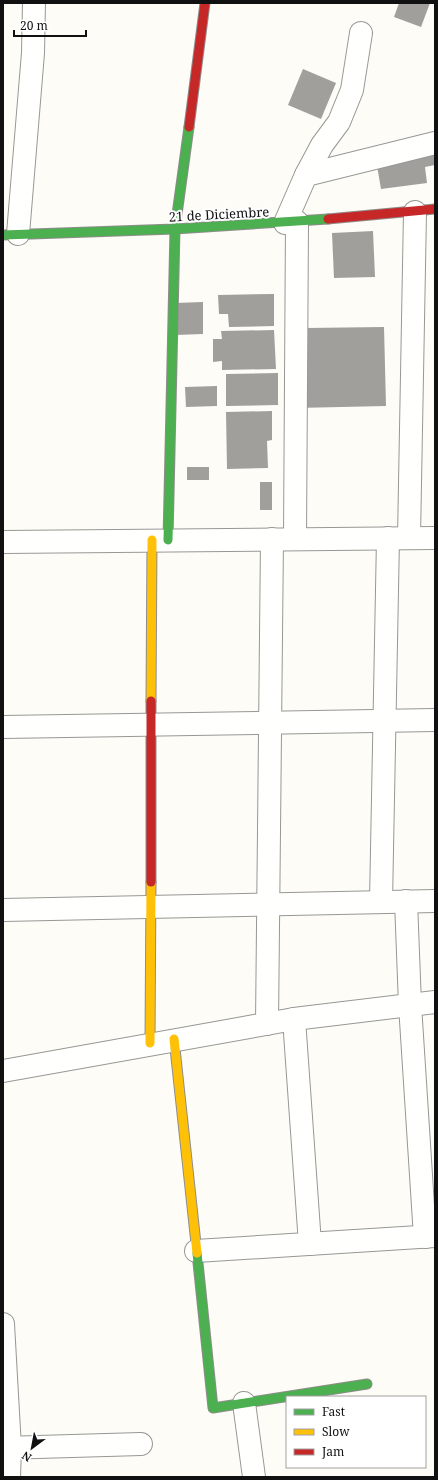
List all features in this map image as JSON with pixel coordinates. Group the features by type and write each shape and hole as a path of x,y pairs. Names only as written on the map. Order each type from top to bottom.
{"street":[{"path":"10,234 33,52 34,3"},
{"path":"150,1043 152,724 175,229 205,3"},
{"path":"295,539 291,223 306,176 322,145 339,122 349,96 361,33"},
{"path":"306,176 435,143"},
{"path":"381,902 384,720 425,211"},
{"name":"21 de Diciembre","path":"10,234 175,229 291,223 425,211"},
{"path":"3,542 435,538"},
{"path":"267,1024 272,539"},
{"path":"3,727 435,720"},
{"path":"3,910 435,901"},
{"path":"196,1251 430,1237 410,1005 406,902"},
{"path":"3,1071 150,1043 294,1019 435,1002"},
{"path":"294,1019 310,1244"},
{"path":"174,1039 213,1408 286,1397"},
{"path":"3,1324 6,1448 9,1477"},
{"path":"289,1396 367,1384"},
{"path":"244,1403 254,1477"},
{"path":"6,1448 141,1444"}],"building":[{"path":"399,3 430,3 421,27 394,17"},
{"path":"303,69 336,83 321,119 288,105"},
{"path":"435,147 435,165 425,167 427,183 381,189 376,160"},
{"path":"373,231 375,277 334,278 332,233"},
{"path":"274,294 274,326 229,327 228,314 219,314 218,295"},
{"path":"203,302 203,334 175,335 175,303"},
{"path":"384,327 386,406 296,408 306,328"},
{"path":"274,330 276,369 222,370 222,361 213,362 213,339 222,339 221,331"},
{"path":"278,373 278,405 226,406 226,374"},
{"path":"217,386 217,406 186,407 185,387"},
{"path":"272,411 272,440 267,441 268,468 227,469 226,412"},
{"path":"187,467 209,467 209,480 187,480"},
{"path":"260,482 272,482 272,510 260,510"}],"traffic: fast":[{"path":"168,540 175,229 189,127"},
{"path":"3,235 175,229 328,219"},
{"path":"197,1253 213,1408 286,1397"},
{"path":"290,1396 367,1384"}],"traffic: slow":[{"path":"151,701 152,540"},
{"path":"150,1043 151,882"},
{"path":"174,1039 197,1253"}],"traffic: jam":[{"path":"189,127 205,3"},
{"path":"328,219 435,209"},
{"path":"151,701 151,882"}]}
